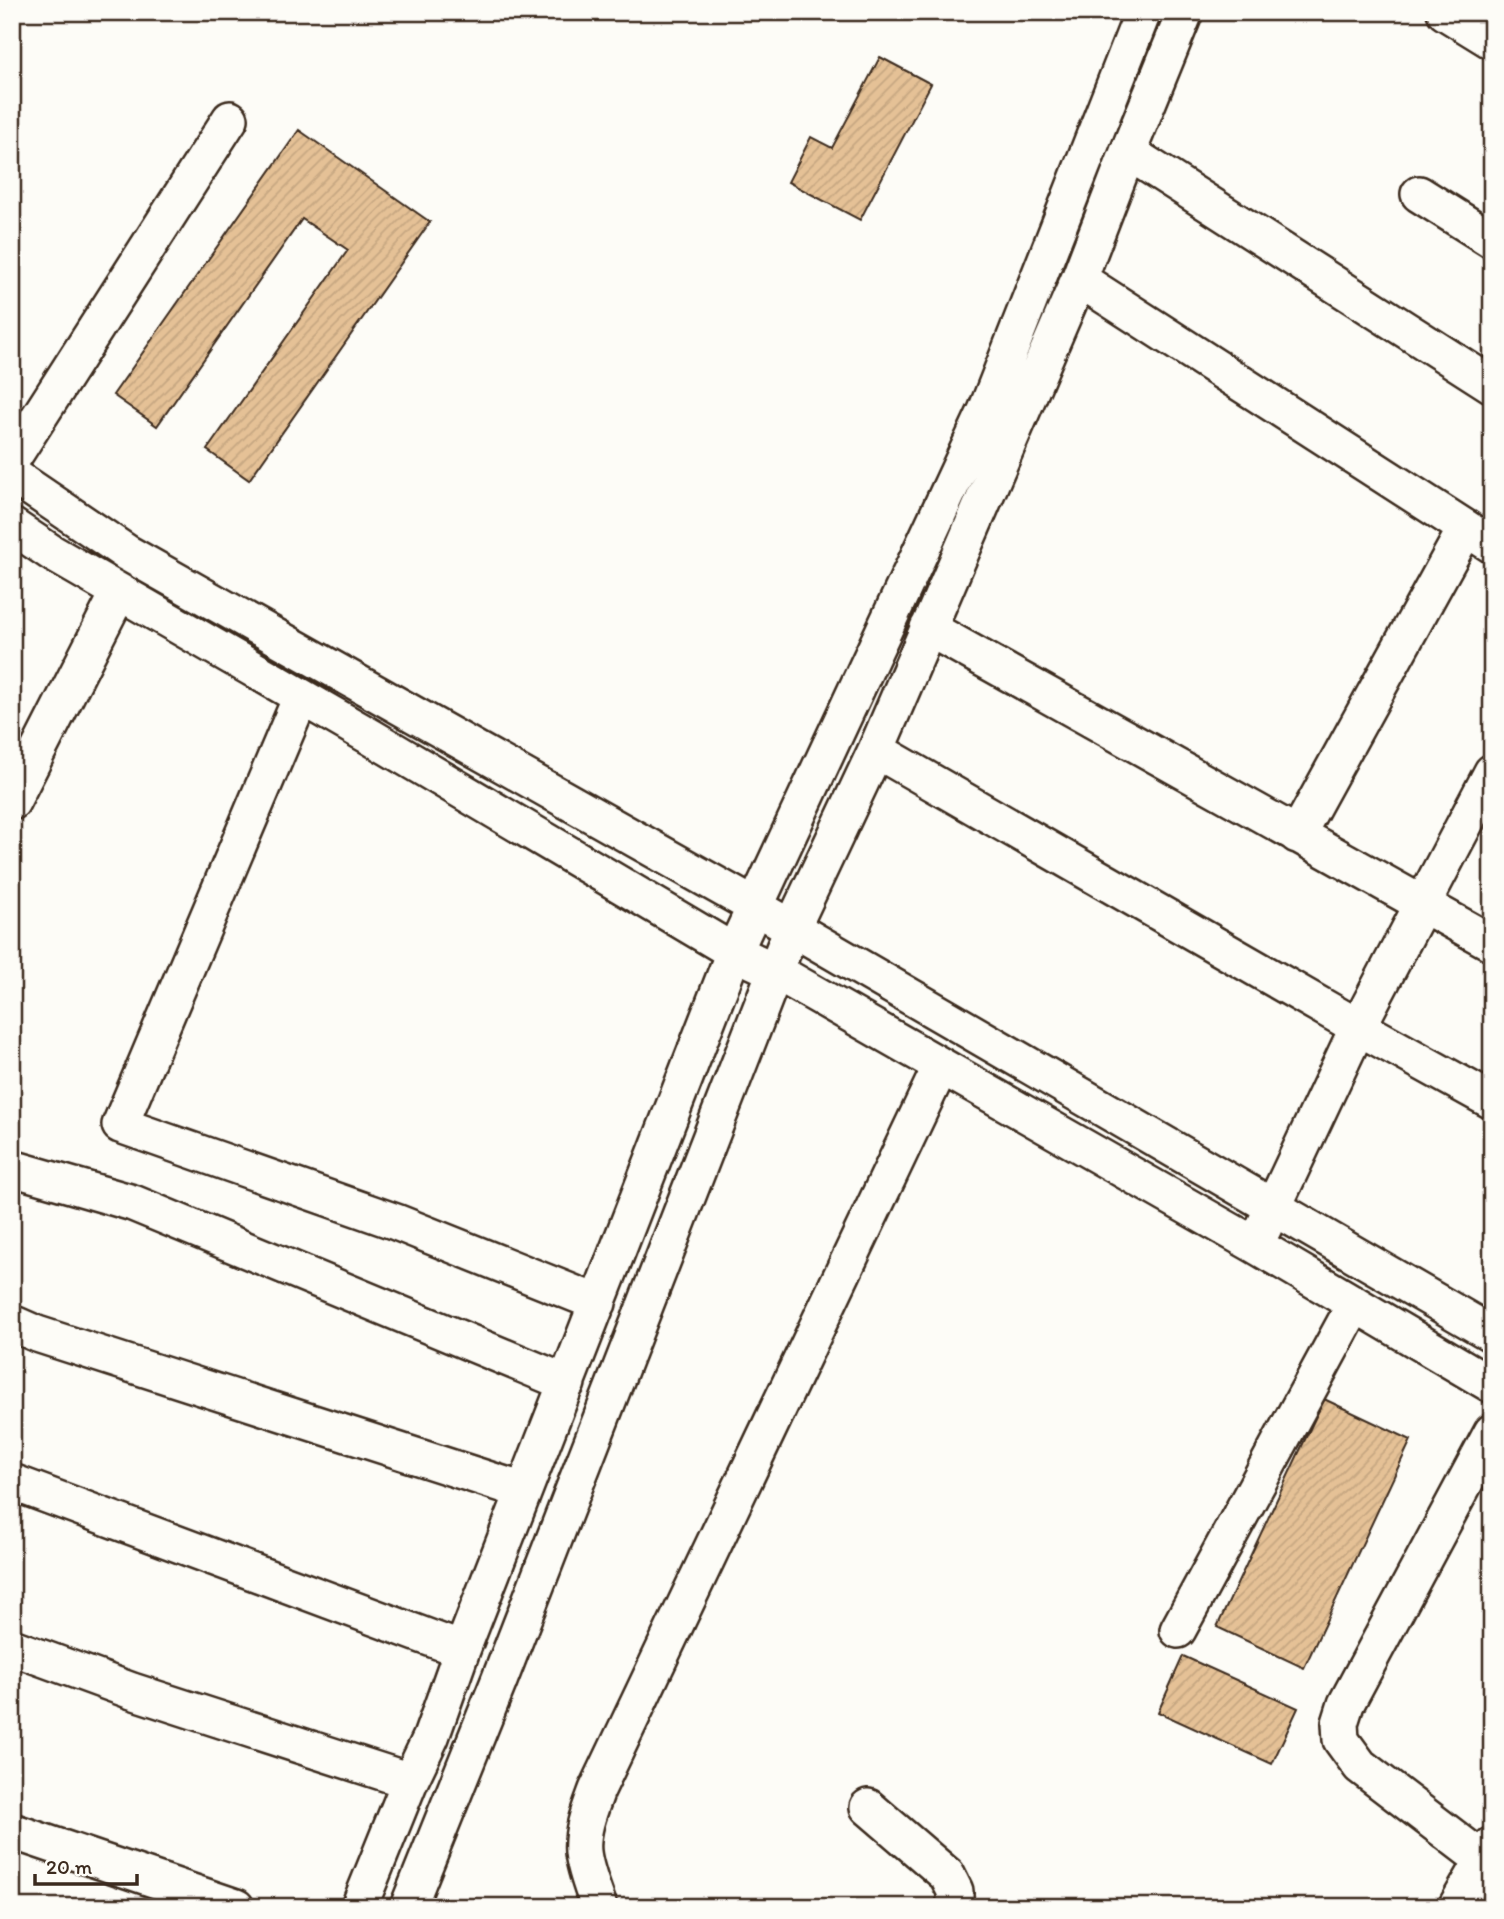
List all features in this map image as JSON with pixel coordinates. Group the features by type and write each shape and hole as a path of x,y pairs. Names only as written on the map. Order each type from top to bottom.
{"street":[{"path":"359,1907 410,1781 431,1737 462,1650 734,952 986,411 1143,12"},
{"path":"408,1907 499,1681 792,928 876,750 1079,279 1185,12"},
{"path":"1445,12 1492,41"},
{"path":"230,119 14,476 127,553 756,907 1492,1334"},
{"path":"1128,152 1492,385"},
{"path":"1419,194 1492,240"},
{"path":"1079,279 1479,536 1297,835"},
{"path":"12,526 52,553 734,952 775,971 942,1066 1255,1245 1492,1385"},
{"path":"12,802 119,592"},
{"path":"928,628 1492,943"},
{"path":"301,697 120,1125 396,1222 598,1303"},
{"path":"876,750 1492,1101"},
{"path":"1255,1245 1358,1027 1492,772"},
{"path":"599,1907 583,1850 587,1817 597,1790 942,1066"},
{"path":"12,1168 133,1203 566,1383"},
{"path":"1178,1630 1355,1304"},
{"path":"12,1323 37,1334 524,1491"},
{"path":"1456,1907 1487,1852 1360,1766 1342,1740 1340,1723 1346,1704 1492,1432"},
{"path":"12,1482 462,1650"},
{"path":"12,1647 132,1691 410,1781"},
{"path":"868,1807 947,1875 955,1891 955,1907"},
{"path":"12,1830 236,1907"}],"building":[{"path":"880,57 931,84 860,220 788,182 811,137 832,148"},
{"path":"299,130 430,222 249,480 207,450 348,250 302,219 157,426 113,395"},
{"path":"1324,1399 1411,1440 1304,1668 1217,1627"},
{"path":"1183,1656 1298,1708 1272,1764 1158,1712"}]}
